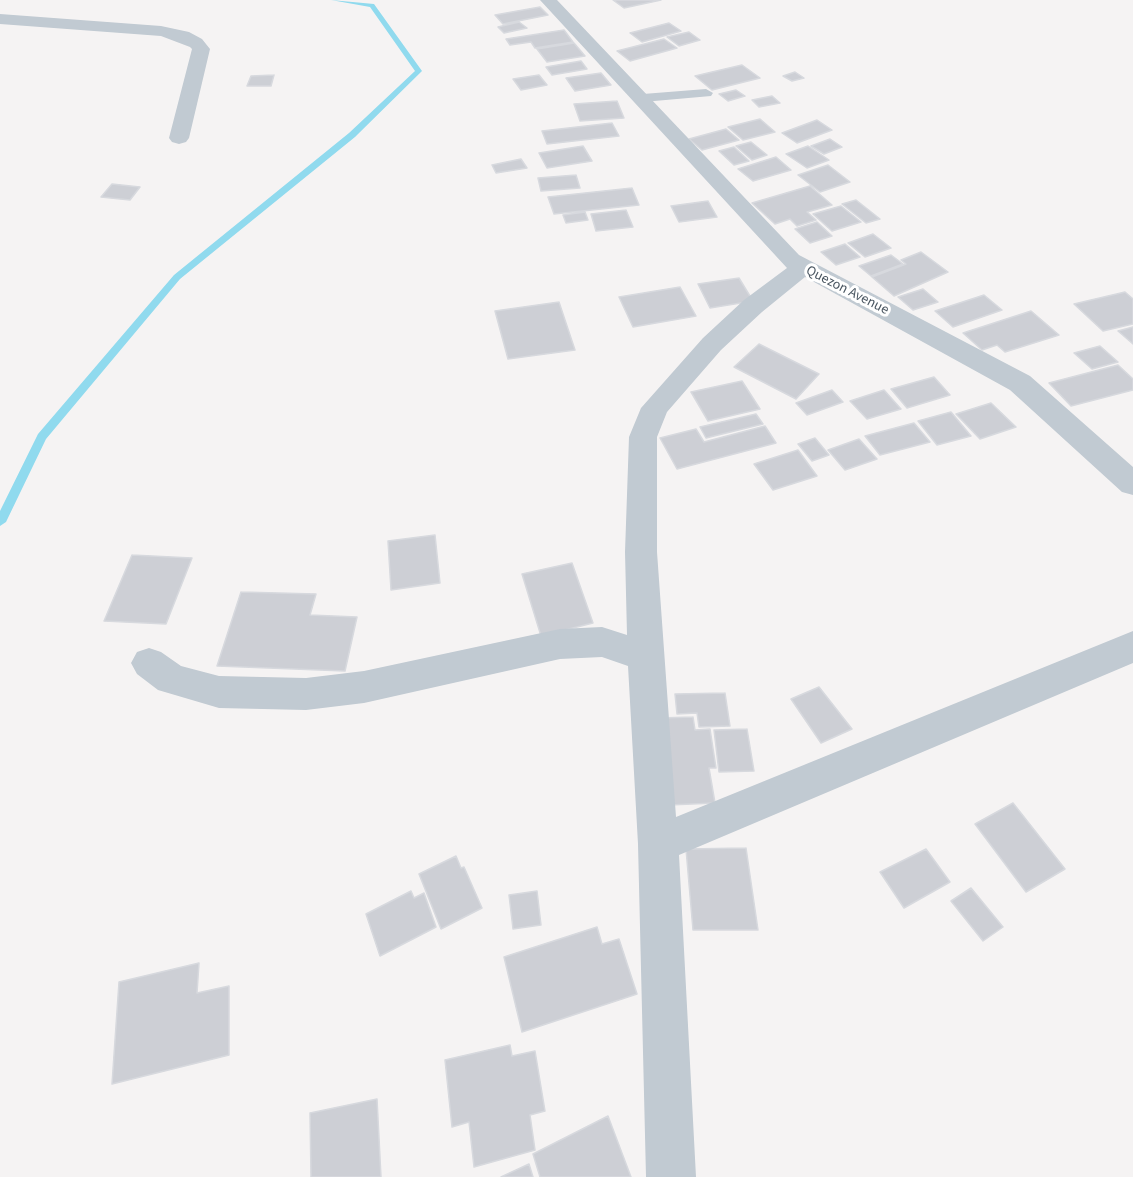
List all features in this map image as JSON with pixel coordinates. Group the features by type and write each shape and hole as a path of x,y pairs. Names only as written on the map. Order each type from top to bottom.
{"street":[{"name":"Quezon Avenue","path":"548,0 643,99 791,260 802,268 1020,383 1133,484"},
{"path":"0,19 161,31 183,36 196,43 201,49 179,138"},
{"path":"670,1177 658,844 645,656 642,437 655,408 712,344 753,306 802,268"},
{"path":"149,663 171,679 219,692 306,694 364,687 560,644 602,642 645,656"},
{"path":"658,844 1091,666 1133,646"}],"lane":[{"path":"643,99 706,93"}],"building":[{"path":"613,0 661,0 624,8"},
{"path":"540,7 548,15 503,24 495,15"},
{"path":"519,22 527,28 504,33 498,27"},
{"path":"669,23 681,31 642,42 630,33"},
{"path":"564,30 573,42 535,48 531,42 510,45 506,39"},
{"path":"689,32 700,40 679,46 667,37"},
{"path":"664,39 677,48 630,61 617,51"},
{"path":"574,43 585,56 547,62 537,49"},
{"path":"581,61 587,69 552,75 546,67"},
{"path":"742,65 760,78 712,90 695,76"},
{"path":"795,72 804,78 792,81 783,76"},
{"path":"601,73 611,85 575,91 566,78"},
{"path":"274,75 271,86 247,86 251,76"},
{"path":"539,75 547,85 521,90 513,79"},
{"path":"736,90 745,96 728,101 719,94"},
{"path":"772,96 780,103 759,107 752,100"},
{"path":"617,101 624,118 580,121 574,104"},
{"path":"760,119 775,132 743,140 728,127"},
{"path":"817,120 832,130 797,143 782,133"},
{"path":"612,123 619,136 547,144 542,131"},
{"path":"726,129 739,140 702,150 689,139"},
{"path":"830,139 842,147 824,154 811,146"},
{"path":"751,142 767,155 752,160 736,146"},
{"path":"583,146 592,161 547,168 539,153"},
{"path":"808,146 829,160 807,168 786,154"},
{"path":"734,147 749,161 734,165 719,151"},
{"path":"776,157 791,170 753,181 738,169"},
{"path":"521,159 527,168 496,173 492,165"},
{"path":"828,165 850,182 820,192 798,175"},
{"path":"576,175 580,188 541,191 538,178"},
{"path":"112,184 140,187 130,200 101,197"},
{"path":"810,186 832,205 807,212 816,220 797,226 790,219 775,224 752,203"},
{"path":"632,188 639,205 554,214 548,197"},
{"path":"856,200 880,219 866,223 842,204"},
{"path":"708,201 717,217 679,222 671,206"},
{"path":"841,206 861,222 832,231 813,214"},
{"path":"626,210 633,227 596,231 591,214"},
{"path":"585,212 588,220 566,223 563,215"},
{"path":"817,222 832,236 810,243 795,229"},
{"path":"873,234 891,248 865,257 848,243"},
{"path":"845,244 860,257 836,265 821,252"},
{"path":"921,252 948,272 894,296 872,277 906,264 901,260"},
{"path":"891,255 903,264 871,276 859,266"},
{"path":"739,278 753,301 710,308 698,284"},
{"path":"680,287 696,316 633,327 619,297"},
{"path":"923,289 938,302 913,310 898,297"},
{"path":"1125,292 1133,299 1133,324 1103,331 1074,304"},
{"path":"984,295 1002,310 953,327 935,311"},
{"path":"559,302 575,350 508,359 495,311"},
{"path":"1031,311 1059,335 1005,352 997,345 982,350 963,333"},
{"path":"1133,327 1133,344 1118,331"},
{"path":"759,344 819,374 796,399 734,367"},
{"path":"1100,346 1118,362 1092,369 1074,353"},
{"path":"1118,365 1133,379 1133,390 1071,406 1049,383"},
{"path":"934,377 950,395 907,408 891,389"},
{"path":"742,381 760,409 708,421 691,392"},
{"path":"832,390 843,402 807,415 796,403"},
{"path":"884,390 901,409 867,419 850,401"},
{"path":"991,403 1016,427 980,439 956,414"},
{"path":"951,412 971,436 937,445 918,421"},
{"path":"756,414 763,424 706,438 700,427"},
{"path":"914,423 930,442 880,455 865,436"},
{"path":"765,426 776,443 677,469 660,438 696,429 704,442"},
{"path":"815,438 829,455 812,461 798,444"},
{"path":"859,439 877,459 845,470 828,450"},
{"path":"798,450 817,476 773,490 754,464"},
{"path":"435,535 440,583 391,590 388,541"},
{"path":"132,555 192,558 166,624 104,621"},
{"path":"572,563 593,623 541,636 522,574"},
{"path":"241,592 316,594 310,615 357,617 345,671 217,666"},
{"path":"819,687 852,729 821,743 791,699"},
{"path":"725,693 730,726 699,727 697,713 677,714 675,694"},
{"path":"693,717 695,730 710,729 716,768 709,768 715,803 669,805 658,718"},
{"path":"747,729 754,771 719,772 714,730"},
{"path":"1013,803 1065,869 1026,892 975,824"},
{"path":"746,848 758,930 693,930 686,849"},
{"path":"926,849 950,882 904,908 880,872"},
{"path":"456,856 461,868 464,867 482,908 441,929 419,874"},
{"path":"971,888 1003,927 983,941 951,901"},
{"path":"411,891 414,898 424,893 436,927 380,956 366,914"},
{"path":"537,891 541,925 513,929 509,895"},
{"path":"597,927 602,944 619,939 637,994 522,1032 504,957"},
{"path":"199,963 197,993 229,986 229,1055 112,1084 119,982"},
{"path":"510,1045 512,1056 535,1051 545,1111 530,1115 535,1150 474,1167 469,1122 452,1127 445,1060"},
{"path":"377,1099 381,1177 311,1177 310,1113"},
{"path":"608,1116 631,1177 540,1177 533,1154"},
{"path":"529,1164 533,1177 501,1177"}],"waterway":[{"path":"0,522 42,437 177,277 352,135 419,71 372,5 334,0"}]}
